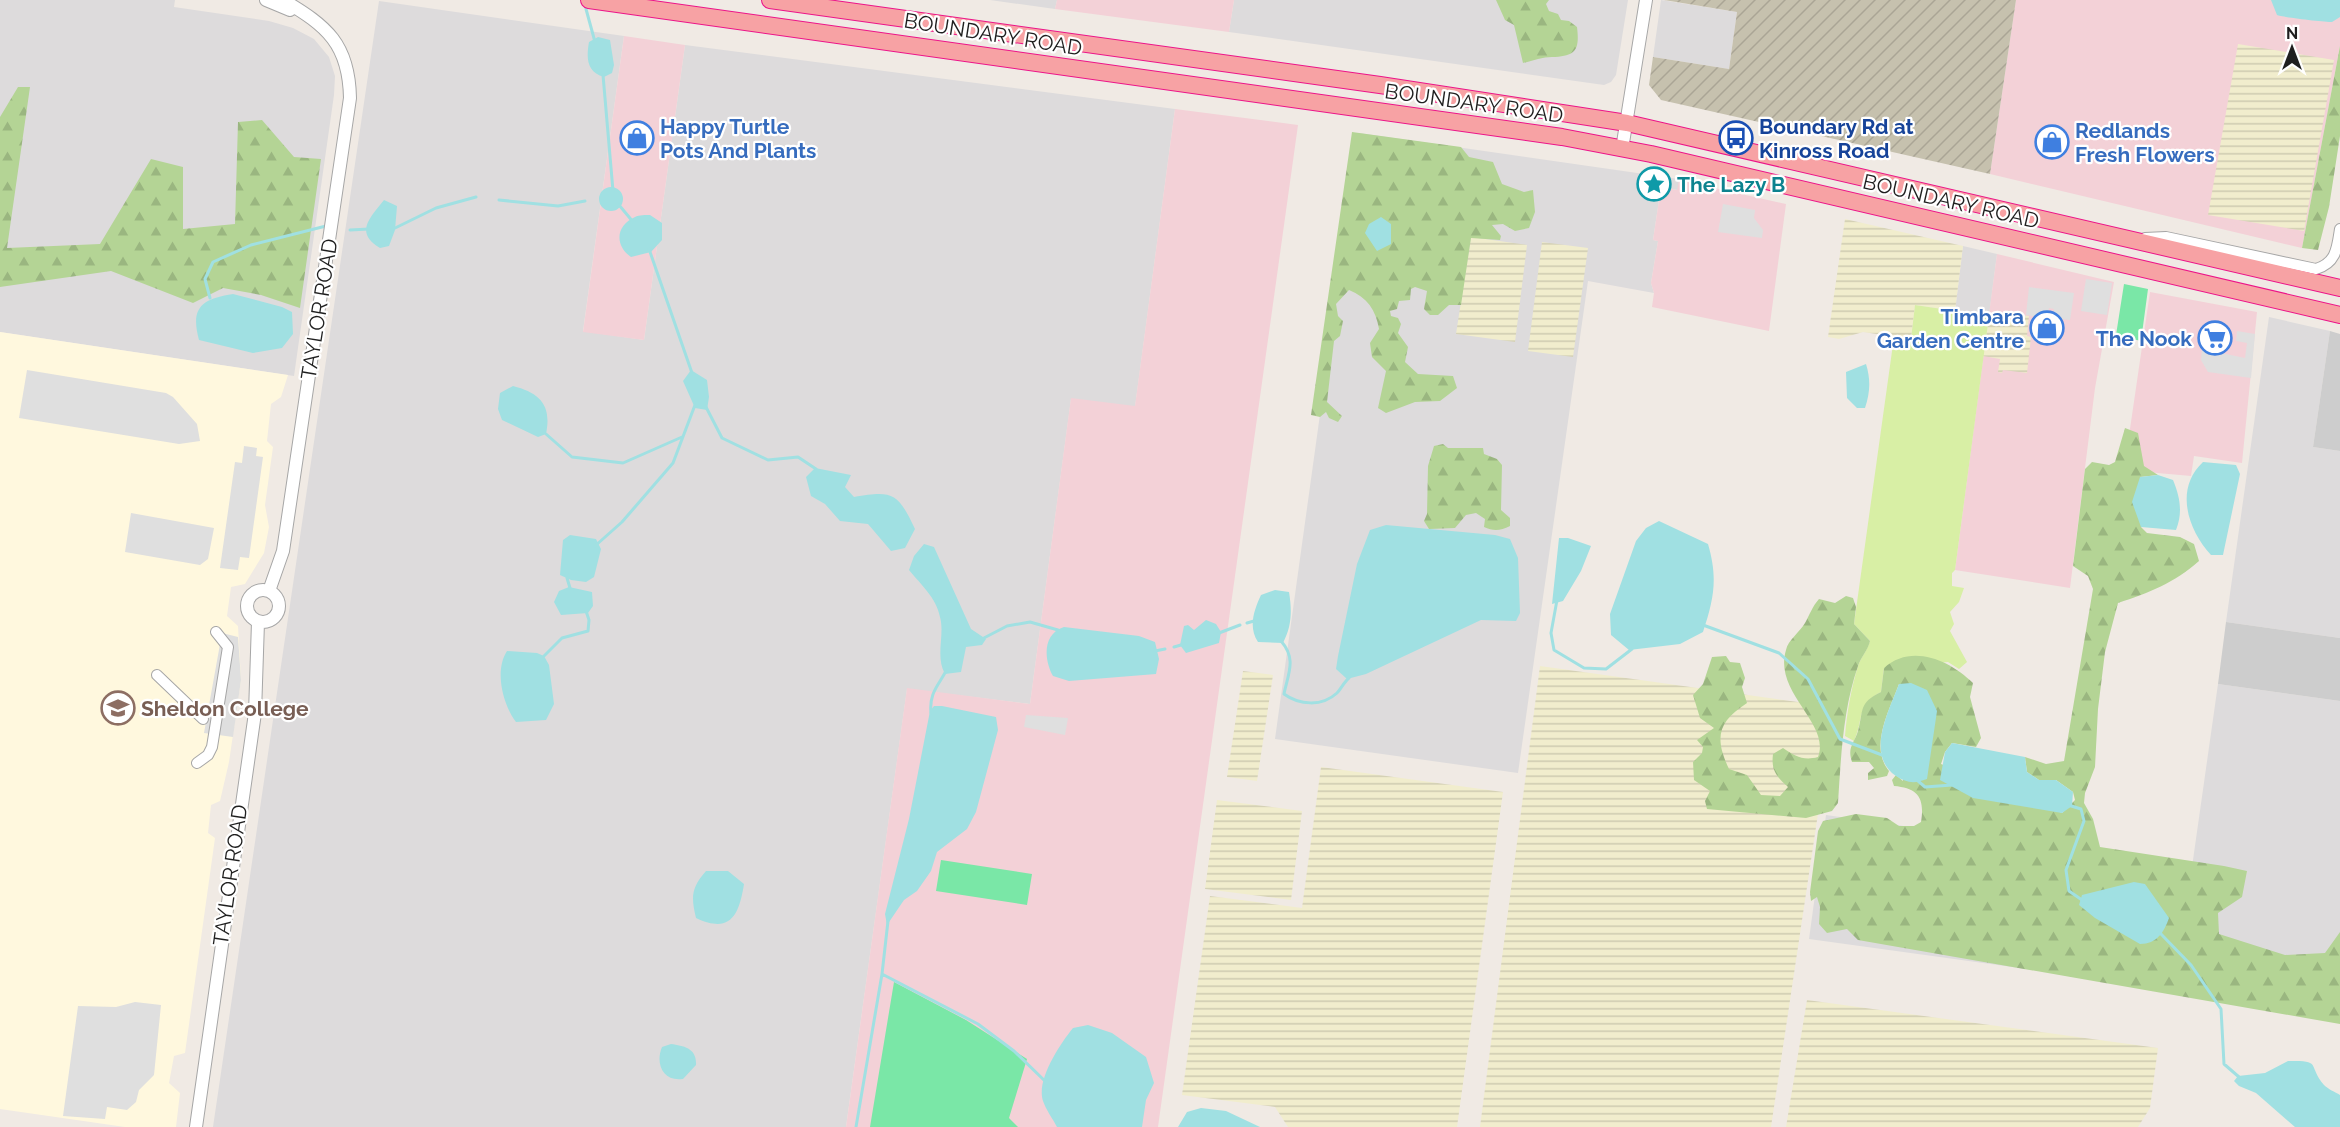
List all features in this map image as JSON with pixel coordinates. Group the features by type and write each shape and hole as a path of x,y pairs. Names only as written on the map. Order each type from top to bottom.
{"highway":[{"name":"BOUNDARY ROAD","path":"589,0 1562,137 2340,315"},
{"name":"BOUNDARY ROAD","path":"770,0 1380,85 1627,123 2340,288"},
{"path":"2264,297 2269,272"}],"street":[{"path":"266,0 328,30"},
{"name":"TAYLOR ROAD","path":"269,591 283,550 350,98 346,60 328,30 283,0"},
{"path":"1622,149 1646,0"},
{"path":"2127,239 2166,237 2316,269 2326,266 2333,259 2340,229"},
{"path":"269,591 279,603 278,614 269,621 258,622 247,611 248,600 254,592 269,591"},
{"name":"TAYLOR ROAD","path":"196,1127 255,712 258,622"},
{"path":"197,763 208,755 212,747 226,663 226,643 216,632"},
{"path":"157,675 203,719"}],"shaded area":[{"path":"0,0 175,0 174,7 269,21 293,28 314,39 329,57 335,76 334,95 294,376 0,332"},
{"path":"990,0 1057,0 1055,9"},
{"path":"1057,0 1234,0 1229,32 1055,9"},
{"path":"1234,0 1628,0 1616,75 1611,82 1604,85 1229,32"},
{"path":"1661,0 1737,12 1729,69 1653,57"},
{"path":"1664,0 2016,0 1990,174 1661,100 1649,85 1653,57 1729,69 1737,12"},
{"path":"2016,0 2340,0 2340,46 2302,248 1990,174"},
{"path":"379,1 624,36 583,331 644,340 685,45 1175,109 1135,407 1071,399 1030,704 907,689 846,1127 213,1127"},
{"path":"624,36 685,45 644,340 583,332"},
{"path":"2238,44 2334,60 2304,231 2208,215"},
{"path":"1175,109 1298,125 1158,1127 846,1127 907,688 1030,704 1071,398 1135,406"},
{"path":"1359,133 1679,179 1678,190 1661,187 1653,240 1658,241 1651,283 1654,293 1588,281 1518,773 1275,739"},
{"path":"1679,180 1786,204 1769,331 1652,307 1654,293 1651,283 1658,241 1653,240 1661,187 1677,190"},
{"path":"1723,204 1755,210 1754,218 1763,230 1762,238 1718,232"},
{"path":"1845,219 1963,246 1955,311 1915,305 1911,339 1863,332 1839,339 1828,337"},
{"path":"1471,237 1527,245 1515,342 1456,334"},
{"path":"1542,242 1588,248 1573,357 1528,351"},
{"path":"1963,246 1997,254 1989,316 1955,311"},
{"path":"1997,254 2114,282 2095,388 2070,588 1955,570"},
{"path":"2086,279 2112,283 2107,315 2081,311"},
{"path":"2029,287 2074,293 2070,320 2052,318 2054,309 2049,308 2047,318 2026,315"},
{"path":"2150,292 2257,312 2242,463 2194,456 2191,476 2124,470"},
{"path":"2019,315 2029,316 2027,336 2031,337 2027,373 2003,370 2002,373 1998,372 2000,359 1983,356 1989,316 2018,320"},
{"path":"2269,317 2330,331 2313,447 2340,451 2340,638 2226,622"},
{"path":"2237,331 2255,334 2251,378 2208,372 2201,360 2202,349 2245,358 2247,343 2236,341"},
{"path":"2330,331 2340,334 2340,451 2313,447"},
{"name":"Sheldon College","path":"0,332 288,375 281,397 271,404 267,441 273,447 265,505 269,527 264,553 245,584 231,587 227,616 238,626 241,680 229,762 220,801 211,805 208,833 215,838 185,1053 174,1056 169,1083 180,1093 176,1127 125,1127 0,1109"},
{"path":"27,370 166,393 173,397 197,424 200,441 179,444 19,418"},
{"path":"244,446 257,448 256,456 263,457 249,558 240,557 238,570 220,568 235,462 242,463"},
{"path":"131,513 214,528 208,559 200,565 125,552"},
{"path":"2226,622 2340,638 2340,701 2218,684"},
{"path":"222,633 238,637 241,680 233,737 204,733"},
{"path":"1540,666 1834,707 1771,1127 1480,1127"},
{"path":"1243,671 1273,675 1257,781 1227,777"},
{"path":"2218,684 2340,701 2340,1012 1809,939 1826,815 2192,867"},
{"path":"1026,715 1068,718 1065,735 1024,727"},
{"path":"1321,767 1503,792 1457,1127 1288,1127 1275,1107 1182,1095 1210,896 1302,908"},
{"path":"1217,800 1302,811 1291,900 1205,889"},
{"path":"1807,1000 2158,1048 2150,1108 2138,1127 1786,1127"},
{"path":"135,1002 161,1005 154,1075 139,1090 136,1102 127,1110 107,1107 105,1119 63,1116 78,1006 116,1007"}],"green space":[{"path":"1496,0 1549,0 1546,4 1549,11 1558,14 1561,20 1569,21 1577,27 1578,42 1574,51 1566,55 1523,63 1514,25 1505,20"},
{"path":"2340,46 2340,136 2329,207 2318,250 2302,248"},
{"path":"18,87 30,87 7,248 100,244 151,159 183,167 183,229 235,224 238,122 262,120 294,157 321,159 300,308 261,295 223,288 193,303 111,271 0,287 0,117"},
{"path":"1352,132 1461,147 1469,157 1493,162 1502,184 1524,192 1533,190 1535,212 1529,228 1515,231 1503,224 1492,225 1501,236 1500,240 1471,238 1461,305 1449,305 1438,315 1430,315 1424,309 1427,291 1415,287 1411,289 1410,300 1399,301 1397,309 1390,311 1391,316 1398,318 1401,324 1398,333 1408,347 1405,362 1418,374 1453,376 1457,388 1440,401 1415,402 1386,413 1378,408 1386,371 1372,357 1370,343 1379,329 1378,322 1366,300 1349,290 1336,304 1338,316 1343,321 1340,336 1334,341 1327,402 1342,416 1338,422 1329,418 1326,412 1320,417 1311,415"},
{"path":"2124,284 2148,289 2141,341 2116,335"},
{"path":"1915,305 1989,316 1955,570 1952,573 1952,586 1964,588 1959,602 1950,612 1954,624 1950,631 1967,662 1959,669 1948,662 1884,668 1881,692 1864,707 1854,741 1845,736 1848,709 1858,666 1870,641 1854,624 1894,337 1911,339"},
{"path":"2125,428 2138,433 2144,466 2158,475 2140,477 2141,527 2147,533 2180,537 2194,544 2199,561 2161,586 2118,603 2105,652 2098,709 2095,767 2085,793 2084,803 2093,819 2100,847 2247,871 2242,897 2218,913 2219,934 2285,955 2325,953 2340,932 2340,1024 1858,940 1847,929 1827,933 1819,924 1820,907 1817,897 1811,901 1810,892 1818,831 1823,821 1856,814 1887,818 1899,826 1914,826 1921,822 1922,807 1918,796 1909,789 1894,786 1892,780 1896,775 1903,781 1899,684 1886,717 1881,740 1883,761 1889,771 1887,776 1868,780 1868,773 1874,768 1869,762 1852,762 1851,757 1851,749 1863,708 1869,700 1881,692 1884,668 1895,661 1906,657 1930,658 1953,667 1973,683 1970,697 1981,738 1976,747 1952,743 1945,752 1941,764 2062,813 2075,800 2073,792 2056,780 2039,780 2027,772 2025,757 2046,764 2064,761 2093,589 2088,576 2073,566 2085,469 2092,462 2109,465 2115,462"},
{"path":"1443,444 1448,448 1483,448 1484,454 1497,459 1502,465 1501,510 1510,518 1510,526 1500,530 1484,527 1485,519 1476,513 1466,515 1455,528 1429,529 1424,521 1427,514 1428,466 1434,446"},
{"path":"1846,596 1853,598 1856,607 1854,624 1870,641 1858,666 1849,699 1838,803 1832,811 1806,818 1707,809 1705,801 1710,791 1694,780 1693,762 1702,753 1703,747 1697,740 1714,728 1700,718 1693,695 1703,684 1712,657 1726,656 1730,662 1740,663 1745,678 1742,687 1747,703 1730,717 1720,739 1729,769 1747,775 1761,795 1780,796 1788,787 1775,772 1773,754 1783,748 1799,757 1818,757 1820,744 1817,732 1787,680 1784,666 1787,646 1803,626 1819,599 1835,603"},
{"path":"941,860 1032,874 1027,905 936,891"},
{"path":"894,982 966,1020 1027,1059 1009,1118 1018,1127 870,1127"}],"water":[{"path":"2271,0 2340,0 2340,17 2332,22 2280,16 2277,15"},
{"path":"598,37 610,40 614,65 612,73 604,77 594,72 588,59 589,42"},
{"path":"611,187 619,191 623,199 619,207 611,211 603,207 599,199 603,191"},
{"path":"384,200 397,206 395,230 389,246 380,248 372,242 366,231 370,219"},
{"path":"650,215 662,223 662,240 651,252 631,257 620,242 621,231 628,221 635,217"},
{"path":"1381,217 1391,224 1391,244 1377,251 1365,233 1369,224"},
{"path":"233,294 282,307 292,312 293,334 282,348 253,353 199,340 196,320 201,306 213,299"},
{"path":"1866,364 1869,381 1868,397 1865,408 1857,408 1847,398 1846,372"},
{"path":"691,370 707,380 709,397 707,410 695,408 683,381"},
{"path":"513,386 530,392 542,402 547,415 546,434 538,437 502,420 498,409 500,393"},
{"path":"2203,462 2236,465 2240,474 2223,555 2211,555 2203,545 2191,522 2188,509 2189,484"},
{"path":"815,468 851,475 845,487 854,497 878,494 893,497 899,501 915,529 905,548 891,551 868,524 840,521 825,504 811,496 806,477"},
{"path":"2158,475 2173,480 2175,486 2180,511 2176,530 2141,527 2132,502 2140,477"},
{"path":"1659,521 1708,544 1714,578 1710,609 1703,632 1680,644 1629,650 1611,635 1610,614 1636,541 1646,528"},
{"path":"1386,525 1495,535 1510,539 1518,558 1520,613 1516,621 1481,620 1366,674 1347,679 1336,669 1357,564 1370,530"},
{"path":"570,535 596,539 601,549 594,577 586,582 571,580 560,575 563,540"},
{"path":"1559,538 1568,538 1591,546 1581,571 1563,601 1552,604"},
{"path":"924,544 934,547 971,629 986,639 982,645 966,647 961,672 945,674 940,653 941,624 938,610 909,570 914,556"},
{"path":"569,587 592,592 593,606 588,613 561,615 554,602 559,591"},
{"path":"1275,590 1289,592 1290,624 1283,643 1258,642 1253,630 1256,607 1261,595"},
{"path":"1206,620 1216,624 1221,632 1219,643 1186,653 1180,645 1184,626 1188,625 1194,630"},
{"path":"1064,627 1139,636 1155,642 1159,659 1156,674 1069,681 1053,676 1048,663 1048,641 1057,630"},
{"path":"507,651 537,653 544,656 549,665 554,704 546,720 516,722 511,715 504,697 501,678 503,659"},
{"path":"1911,683 1927,690 1937,711 1927,779 1918,782 1900,778 1887,767 1882,757 1881,745 1885,719 1899,684"},
{"path":"934,706 996,717 998,730 976,812 967,829 937,852 931,871 917,891 904,900 887,925 885,914 909,819 930,711"},
{"path":"1952,743 2025,757 2027,772 2039,780 2056,780 2073,792 2072,806 2062,813 1973,798 1940,780 1945,752"},
{"path":"706,871 728,871 744,884 736,913 725,923 717,924 696,918 693,904 695,888"},
{"path":"2134,882 2145,884 2169,918 2159,936 2151,942 2140,944 2095,918 2079,905 2082,895"},
{"path":"1088,1025 1112,1033 1146,1057 1154,1083 1146,1100 1142,1127 1057,1127 1046,1108 1042,1092 1050,1063 1073,1028"},
{"path":"671,1044 689,1049 696,1059 696,1065 683,1079 670,1078 660,1065 662,1047"},
{"path":"2288,1061 2310,1063 2324,1085 2340,1095 2340,1127 2295,1127 2256,1093 2239,1086 2234,1081 2238,1076 2265,1073"},
{"path":"1201,1108 1226,1111 1260,1127 1178,1127 1187,1112"}],"waterway":[{"path":"586,9 595,42"},
{"path":"603,75 613,191"},
{"path":"391,230 436,208 476,197"},
{"path":"499,200 558,206 585,201"},
{"path":"619,205 634,223"},
{"path":"210,298 205,279 213,262 251,245 326,226"},
{"path":"350,230 369,229"},
{"path":"649,249 692,373"},
{"path":"595,546 622,522 673,463 695,405"},
{"path":"706,407 722,438 768,460 798,457 816,469"},
{"path":"546,434 572,457 623,463 682,437"},
{"path":"569,575 567,578 570,588"},
{"path":"1557,600 1551,633 1554,650 1584,668 1606,669 1632,649"},
{"path":"544,656 562,638 588,631 589,620 586,611"},
{"path":"1247,623 1254,621 1257,623"},
{"path":"982,639 1007,626 1030,622 1058,630"},
{"path":"1219,633 1240,625"},
{"path":"1703,625 1779,653 1808,679 1840,739 1882,755"},
{"path":"1281,641 1290,660 1284,694 1290,698 1310,703 1324,701 1337,693 1349,678"},
{"path":"1174,647 1181,645"},
{"path":"1155,651 1165,649"},
{"path":"931,713 933,695 946,671"},
{"path":"1917,780 1925,787 1952,785"},
{"path":"2068,805 2081,809 2084,821 2066,870 2069,891 2082,900"},
{"path":"856,1127 882,974 888,921"},
{"path":"2160,933 2191,965 2221,1009 2224,1064 2239,1077"},
{"path":"882,974 978,1024 1014,1051 1047,1083"}],"place":[{"name":"Happy Turtle Pots And Plants","path":"637,138"},
{"name":"Boundary Rd at Kinross Road","path":"1736,138"},
{"name":"Redlands Fresh Flowers","path":"2052,142"},
{"name":"The Lazy B","path":"1654,184"},
{"name":"Timbara Garden Centre","path":"2047,328"},
{"name":"The Nook","path":"2215,338"},
{"name":"Sheldon College","path":"118,708"}]}
